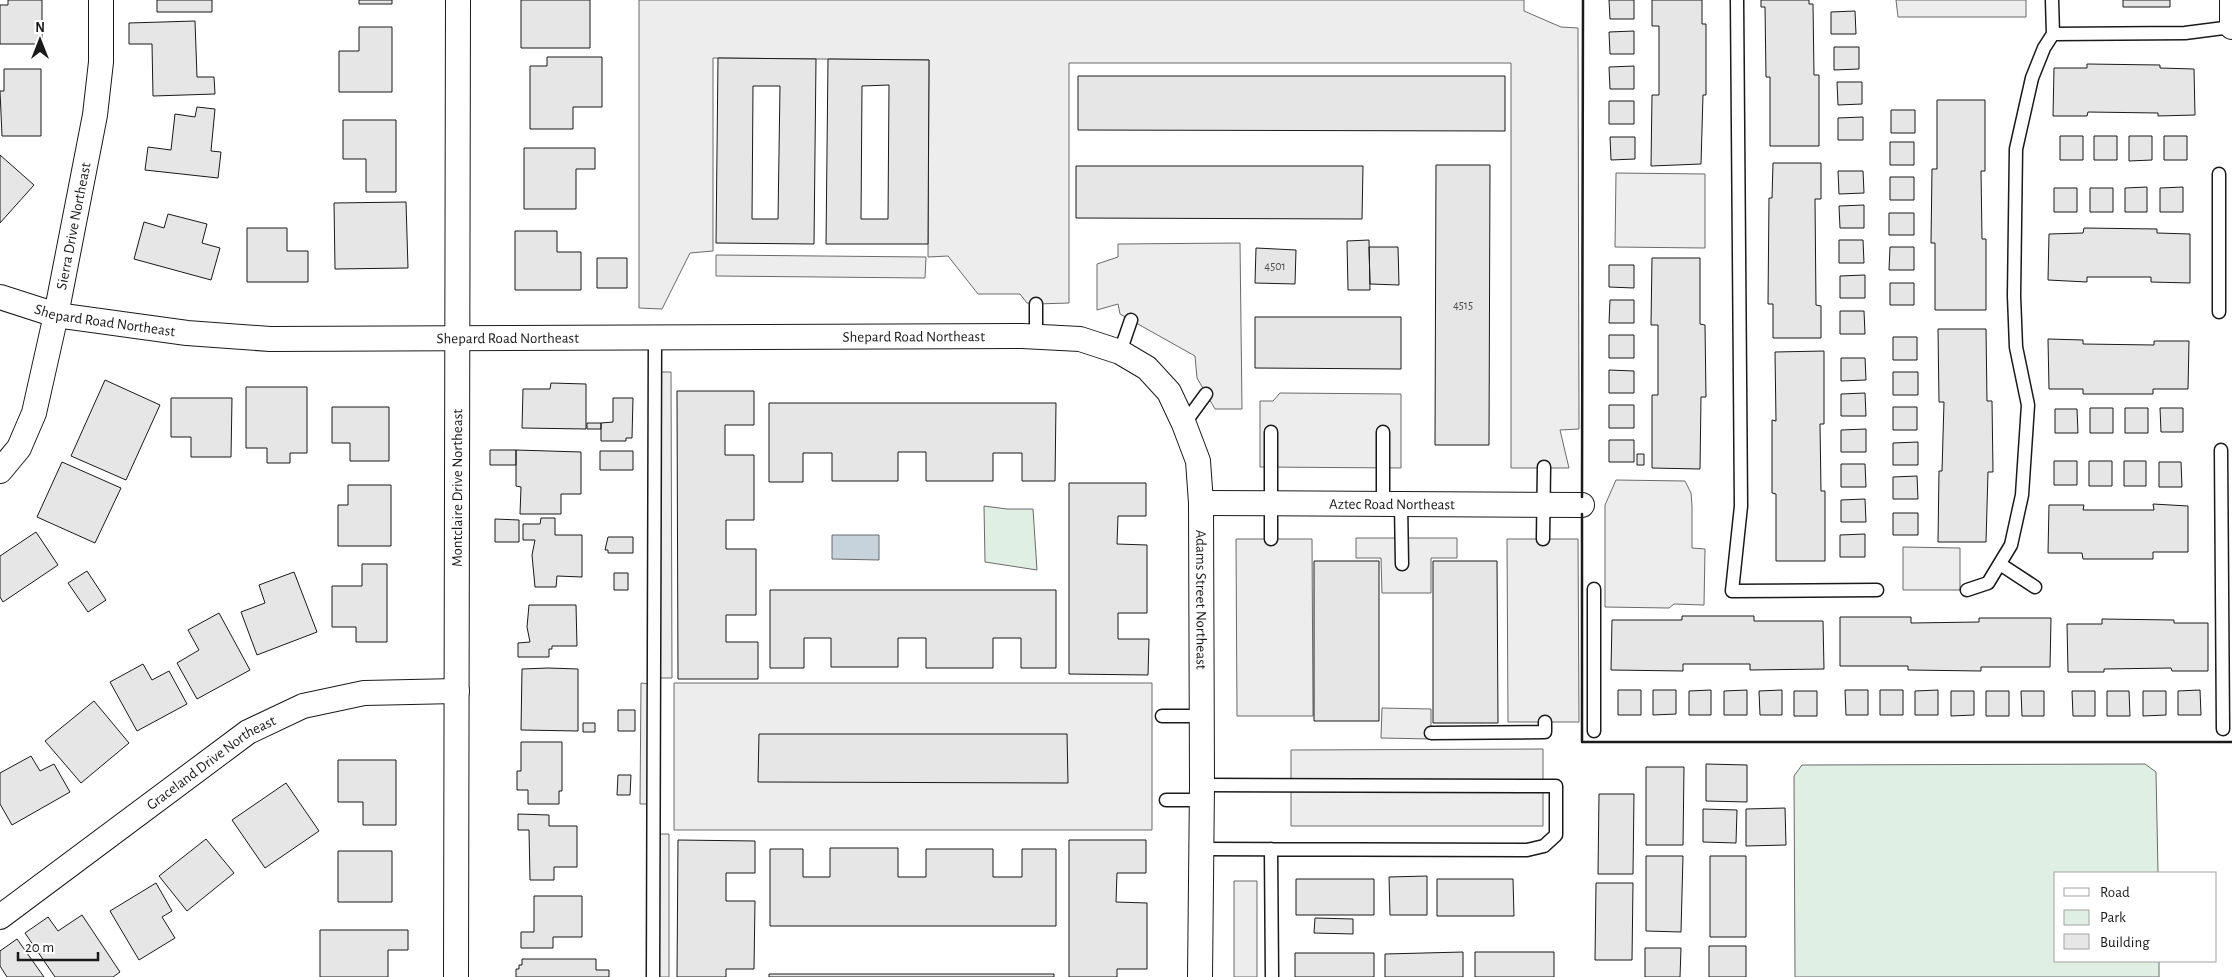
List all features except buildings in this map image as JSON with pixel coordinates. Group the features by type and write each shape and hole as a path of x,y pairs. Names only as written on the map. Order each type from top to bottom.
{"street":[{"name":"Sierra Drive Northeast","path":"0,471 19,448 34,414 56,315 95,115 101,62 101,0"},
{"name":"Montclaire Drive Northeast","path":"456,977 458,0"},
{"path":"2232,0 2232,27"},
{"name":"Shepard Road Northeast","path":"0,297 56,315 187,333 270,339 1029,336"},
{"name":"Adams Street Northeast","path":"1029,336 1080,339 1120,352 1147,368 1169,392 1198,461 1201,503 1202,792 1200,977"},
{"name":"Aztec Road Northeast","path":"1201,503 1582,505"},
{"name":"Graceland Drive Northeast","path":"0,917 248,732 303,706 364,693 457,691"}],"lane":[{"path":"1737,0 1741,506 1732,591 1877,590"},
{"path":"1966,590 1988,583 2000,564 2011,545 2022,495 2028,405 2016,346 2014,296 2016,149 2032,78 2044,48 2053,34 2052,0"},
{"path":"2053,34 2186,33 2232,27"},
{"path":"2219,174 2219,312"},
{"path":"1029,336 1036,304"},
{"path":"1120,352 1131,320"},
{"path":"653,977 655,338"},
{"path":"1184,424 1206,394"},
{"path":"1271,432 1271,539"},
{"path":"1383,432 1402,564"},
{"path":"2221,450 2223,729"},
{"path":"1542,539 1544,467"},
{"path":"2000,564 2035,587"},
{"path":"1594,589 1594,730"},
{"path":"1162,716 1201,716"},
{"path":"1431,733 1545,732 1545,722"},
{"path":"1166,800 1202,792 1556,786 1556,835 1544,846 1527,850 1201,849"},
{"path":"1271,849 1272,977"}],"green space":[{"path":"984,506 1007,509 1033,509 1037,570 985,562"},
{"path":"2145,764 2156,772 2158,872 2054,872 2054,962 2159,962 2159,977 1795,977 1794,776 1802,765"}],"shaded area":[{"path":"639,0 1524,0 1524,11 1561,27 1578,28 1579,429 1560,430 1569,468 1511,468 1511,63 1069,63 1069,303 1036,304 1027,303 1020,294 978,294 948,256 928,257 929,60 713,58 713,251 690,253 662,309 639,308"},
{"path":"1896,0 2026,0 2026,17 1898,17"},
{"path":"1616,173 1705,174 1705,248 1615,247"},
{"path":"1240,243 1242,409 1215,409 1197,378 1195,356 1120,314 1118,304 1097,310 1097,264 1118,257 1118,244"},
{"path":"716,255 926,257 925,278 716,276"},
{"path":"659,372 671,372 672,678 660,678"},
{"path":"1280,393 1401,394 1401,468 1260,467 1260,401 1273,401"},
{"path":"1616,480 1685,481 1691,493 1692,548 1705,549 1704,605 1674,604 1669,608 1605,607 1605,505"},
{"path":"832,535 879,535 879,560 832,559"},
{"path":"1356,538 1457,538 1457,558 1431,558 1431,593 1382,593 1381,558 1356,558"},
{"path":"1236,539 1312,539 1313,716 1237,716"},
{"path":"1507,539 1578,539 1579,722 1508,722"},
{"path":"1903,547 1960,548 1960,590 1903,590"},
{"path":"641,683 650,684 648,804 640,804"},
{"path":"674,683 1152,683 1152,830 674,830"},
{"path":"1382,708 1431,709 1431,739 1381,738"},
{"path":"1543,749 1543,826 1291,826 1291,750"},
{"path":"658,834 669,834 669,977 658,977"},
{"path":"1234,881 1257,881 1257,977 1234,977"}],"wall":[{"path":"1582,497 1583,0"},
{"path":"1582,514 1582,742 2232,742"}]}
